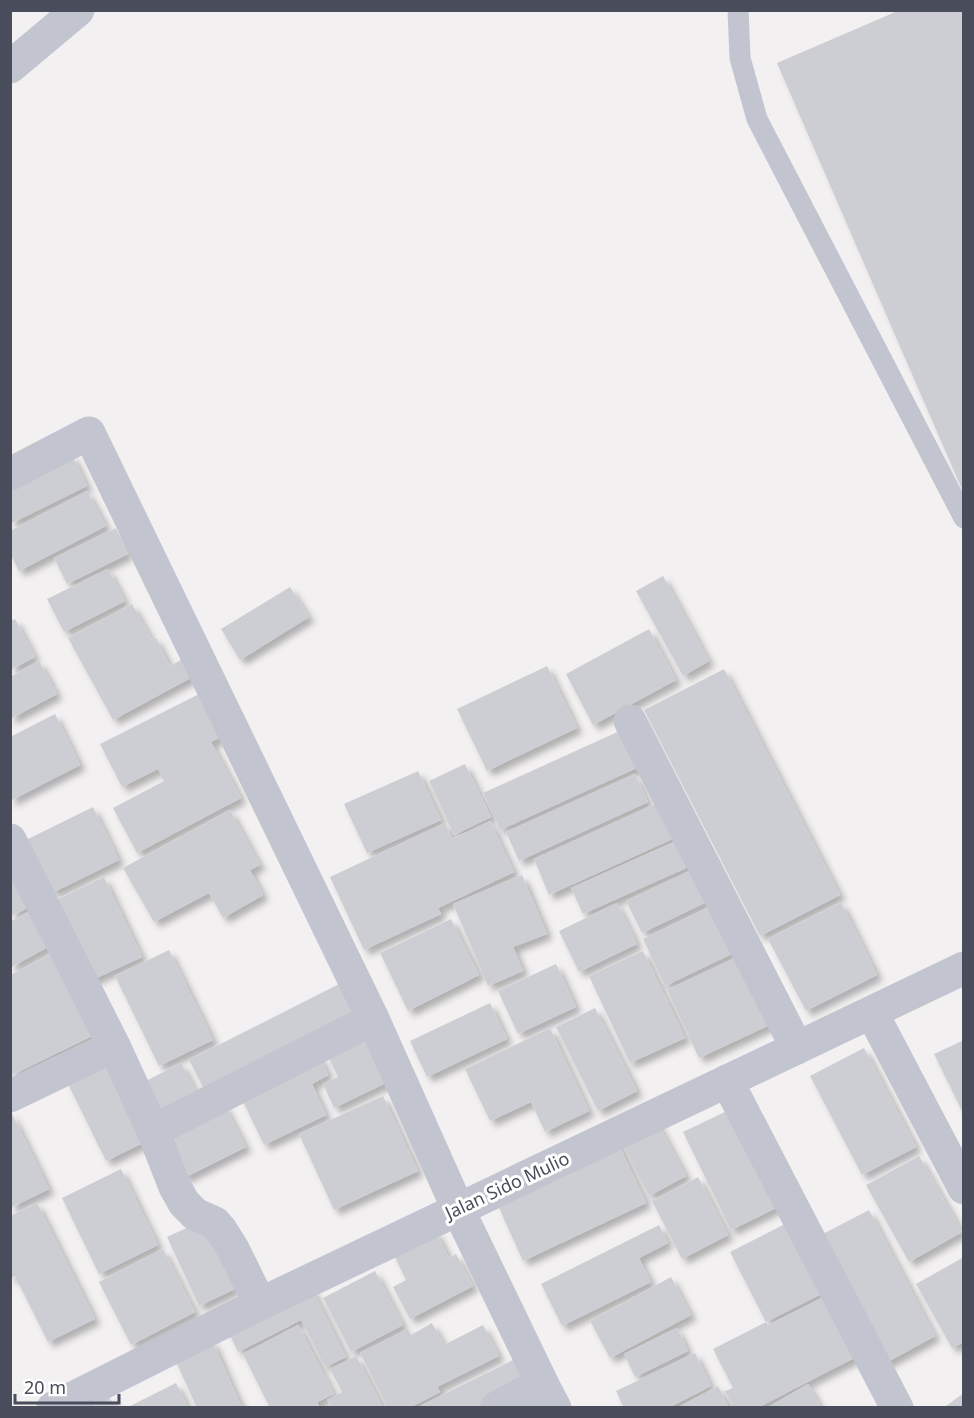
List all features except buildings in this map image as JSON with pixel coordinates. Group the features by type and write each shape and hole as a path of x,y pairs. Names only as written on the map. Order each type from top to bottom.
{"street":[{"path":"10,67 78,10"},
{"path":"10,474 89,433 373,1019 458,1209 549,1395 496,1407"},
{"path":"630,721 797,1048"},
{"path":"10,840 114,1046 153,1131 175,1187 184,1203 195,1214 215,1223 221,1230 260,1304"},
{"name":"Jalan Sido Mulio","path":"53,1407 260,1304 963,968"},
{"path":"872,1013 963,1188"},
{"path":"153,1131 373,1019"},
{"path":"10,1096 114,1046"},
{"path":"727,1081 897,1407"}],"lane":[{"path":"738,10 740,58 757,119 963,518"}]}
